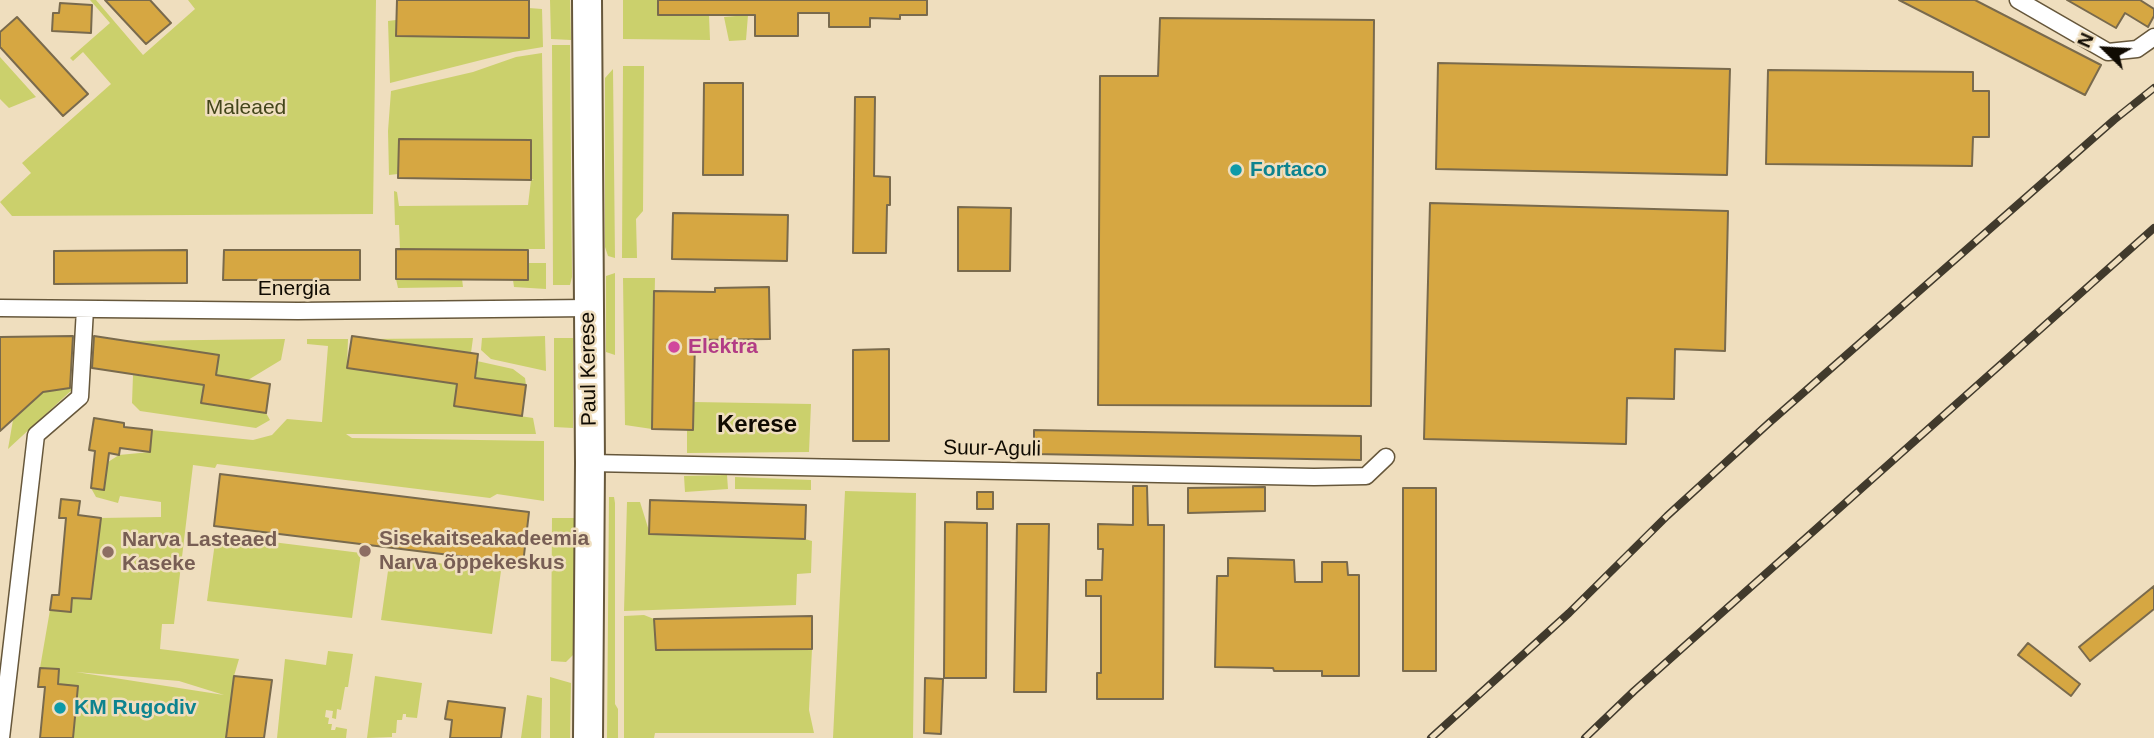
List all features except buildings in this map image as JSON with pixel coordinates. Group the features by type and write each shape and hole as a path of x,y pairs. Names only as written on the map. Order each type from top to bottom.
{"highway":[{"name":"Paul Kerese","path":"587,0 590,463 588,738"}],"street":[{"path":"2018,0 2108,52 2137,49 2154,37"},
{"name":"Energia","path":"0,308 298,311 589,309"},
{"path":"1,738 36,435 80,397 85,309"},
{"name":"Suur-Aguli","path":"590,463 1314,477 1366,476 1385,457"}],"green space":[{"name":"Maleaed","path":"90,0 96,0 143,55 195,9 188,0 376,0 373,214 12,216 0,202 31,173 22,163 111,84 83,52 73,61 70,58 110,23"},
{"path":"550,0 570,0 571,40 551,39"},
{"path":"623,0 658,0 658,15 709,15 710,40 623,39"},
{"path":"529,8 542,9 543,47 390,83 388,21 396,20 396,36 528,38"},
{"path":"748,15 746,40 729,41 724,17"},
{"path":"552,45 570,45 570,285 553,285"},
{"path":"542,53 545,249 400,249 399,225 395,225 394,191 397,192 399,206 528,205 531,180 534,179 531,179 531,140 399,139 398,174 389,175 391,91 473,72 516,57"},
{"path":"0,57 36,97 9,108 0,99"},
{"path":"623,66 644,66 643,211 636,219 637,258 622,258"},
{"path":"613,69 615,258 608,256 605,247 605,78"},
{"path":"528,263 546,263 546,289 514,287 513,280"},
{"path":"615,273 615,355 606,352 606,276"},
{"path":"623,278 655,278 652,429 625,425"},
{"path":"396,279 462,279 463,287 398,288"},
{"path":"545,336 546,371 491,359 481,350 482,338"},
{"path":"473,338 471,353 370,339"},
{"path":"554,338 573,338 573,428 554,427"},
{"path":"285,339 281,360 248,380 216,375 122,341"},
{"path":"307,339 348,339 347,368 457,384 454,406 533,418 536,434 346,434 352,438 544,441 544,501 497,494 490,498 217,464 215,468 193,465 174,624 162,624 160,649 239,659 234,676 226,738 73,738 78,686 58,684 59,670 40,668 50,610 71,612 72,598 91,599 101,518 161,517 161,502 120,496 118,503 96,497 91,488 104,489 108,462 119,455 150,452 152,430 253,440 272,435 287,419 322,422 328,346 307,344","holes":["76,672 179,681 224,695"]},
{"path":"477,361 513,369 525,378 526,385 475,378"},
{"path":"133,375 204,385 201,403 266,413 270,420 256,428 140,411 132,403"},
{"path":"74,388 8,449 13,420 43,392"},
{"path":"694,402 811,404 809,452 687,453 687,430 693,429"},
{"path":"727,475 728,489 685,492 684,476"},
{"path":"735,477 811,480 811,490 735,489"},
{"path":"845,491 916,493 913,738 833,738"},
{"path":"609,497 614,497 615,503 615,704 618,709 618,738 607,738"},
{"path":"627,502 640,502 650,534 812,541 811,573 797,574 796,605 624,611"},
{"path":"552,518 574,518 574,654 566,662 551,661"},
{"path":"216,535 361,553 352,618 207,601"},
{"path":"390,557 501,571 492,634 381,620"},
{"path":"644,615 654,619 656,650 812,649 809,710 814,733 655,733 654,738 624,738 624,616"},
{"path":"328,651 353,654 341,710 337,709 336,719 332,718 333,711 326,710 325,717 329,718 328,724 332,724 331,730 336,727 347,729 346,738 277,738 285,659 326,665"},
{"path":"375,676 422,683 417,718 403,714 402,720 397,720 396,733 392,733 392,737 367,738"},
{"path":"550,677 571,683 570,738 550,738"},
{"path":"527,695 542,698 541,738 521,738"}],"railway":[{"path":"1431,738 1569,613 1667,516 1770,422 2114,120 2154,88"},
{"path":"1585,738 1634,691 2154,228"}],"place":[{"name":"Fortaco","path":"1236,170"},
{"name":"Elektra","path":"674,347"},
{"name":"Sisekaitseakadeemia Narva õppekeskus","path":"365,551"},
{"name":"Narva Lasteaed Kaseke","path":"108,552"},
{"name":"KM Rugodiv","path":"60,708"}],"district":[{"name":"Kerese","path":"757,425"}]}
